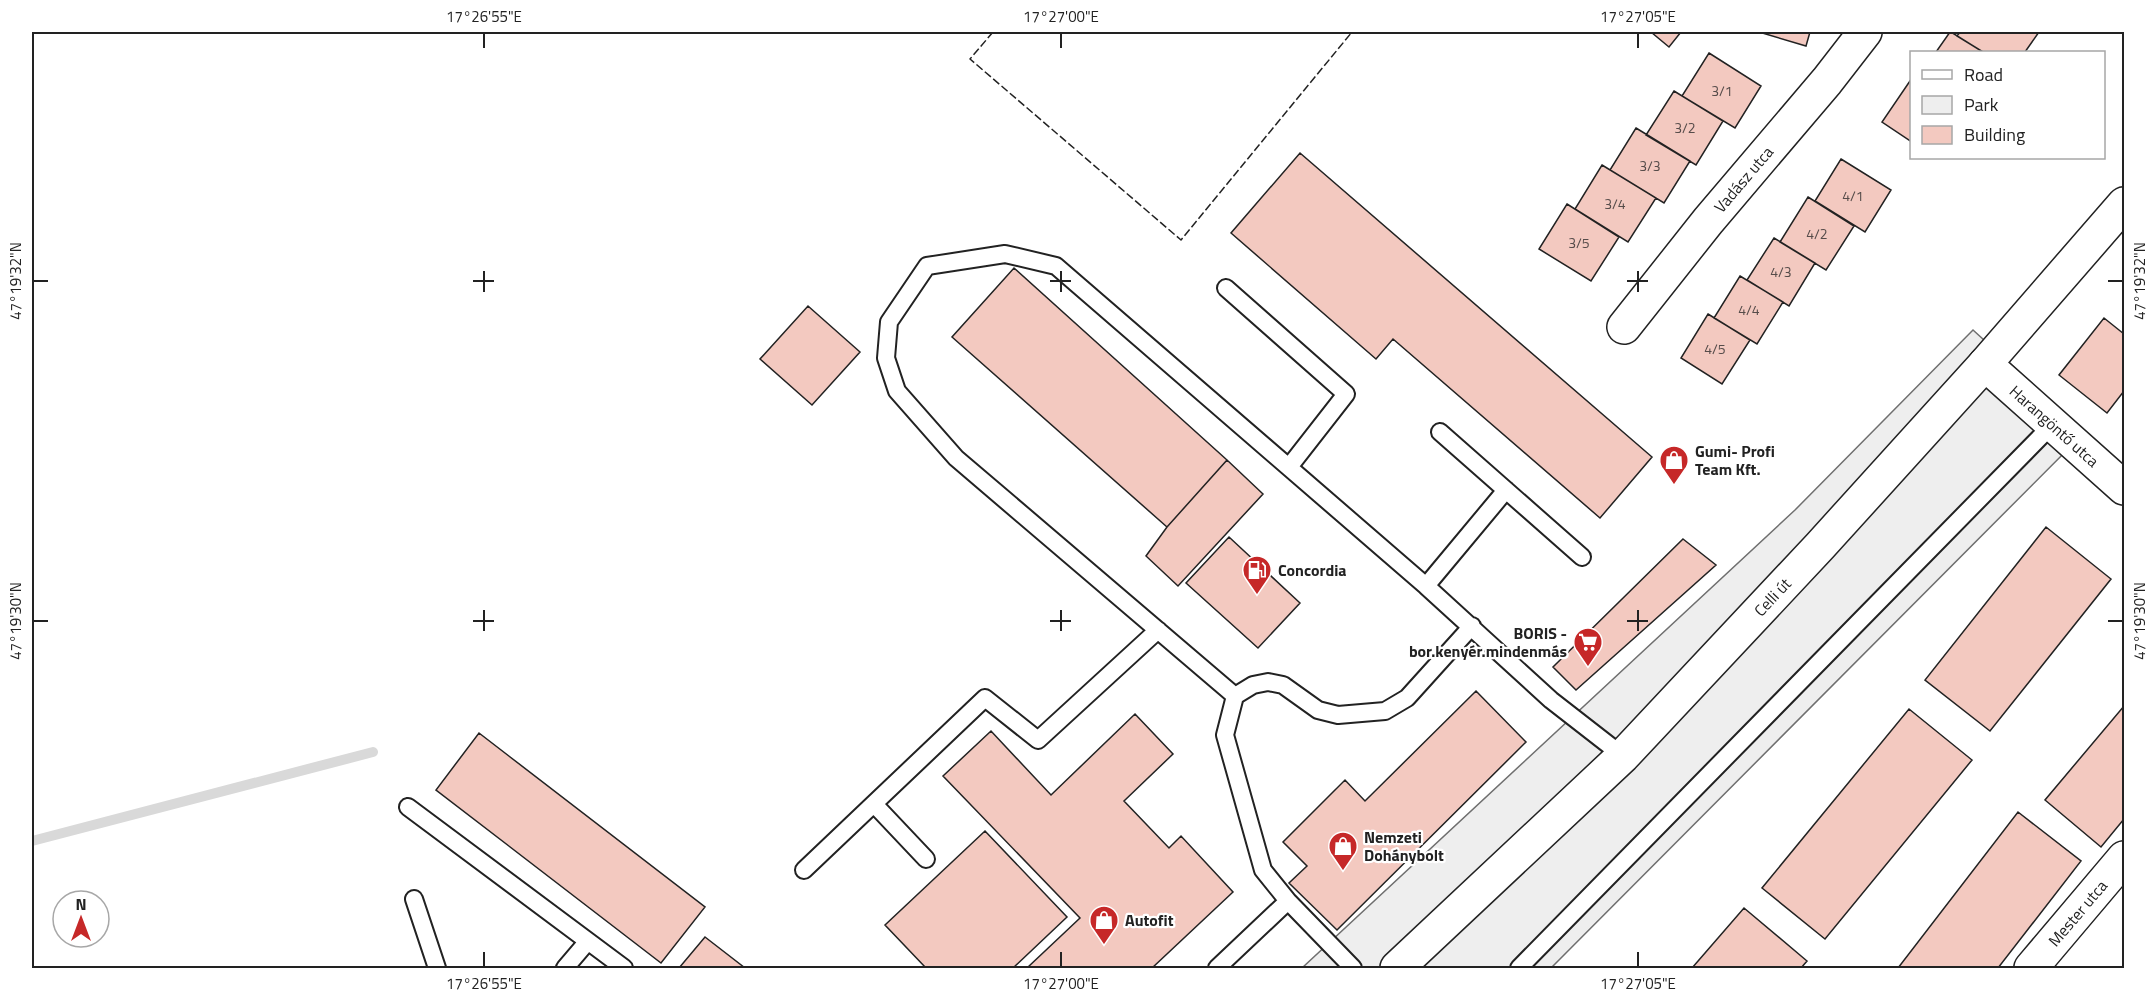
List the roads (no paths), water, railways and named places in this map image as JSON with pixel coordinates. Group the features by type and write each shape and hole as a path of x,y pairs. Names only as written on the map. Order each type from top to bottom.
{"street":[{"name":"Vadász utca","path":"1624,327 1708,221 1827,81 1865,32"},
{"name":"Celli út","path":"1397,969 1623,756 1820,546 1985,364 2124,204"},
{"name":"Harangöntő utca","path":"1985,364 2124,488"},
{"name":"Mester utca","path":"2031,969 2124,858"}],"lane":[{"path":"1235,696 956,458 897,391 886,358 889,322 927,266 1005,254 1056,266 1426,585 1551,700 1623,756"},
{"path":"1226,288 1347,394 1289,467"},
{"path":"1519,969 2053,424"},
{"path":"1440,432 1582,557"},
{"path":"1426,585 1506,490"},
{"path":"1353,969 1288,901 1263,870 1225,735 1235,696 1253,684 1268,682 1283,685 1318,710 1338,715 1385,711 1407,698 1472,626"},
{"path":"804,870 985,698 1038,740 1158,630"},
{"path":"874,804 926,859"},
{"path":"408,807 624,969"},
{"path":"414,899 437,969"},
{"path":"1217,969 1288,901"},
{"path":"565,969 588,941"}],"waterway":[{"path":"32,841 373,752"}],"place":[{"name":"Gumi- Profi Team Kft.","path":"1674,486"},
{"name":"Concordia","path":"1257,596"},
{"name":"BORIS - bor.kenyér.mindenmás","path":"1588,668"},
{"name":"Nemzeti Dohánybolt","path":"1343,872"},
{"name":"Autofit","path":"1104,946"}]}
